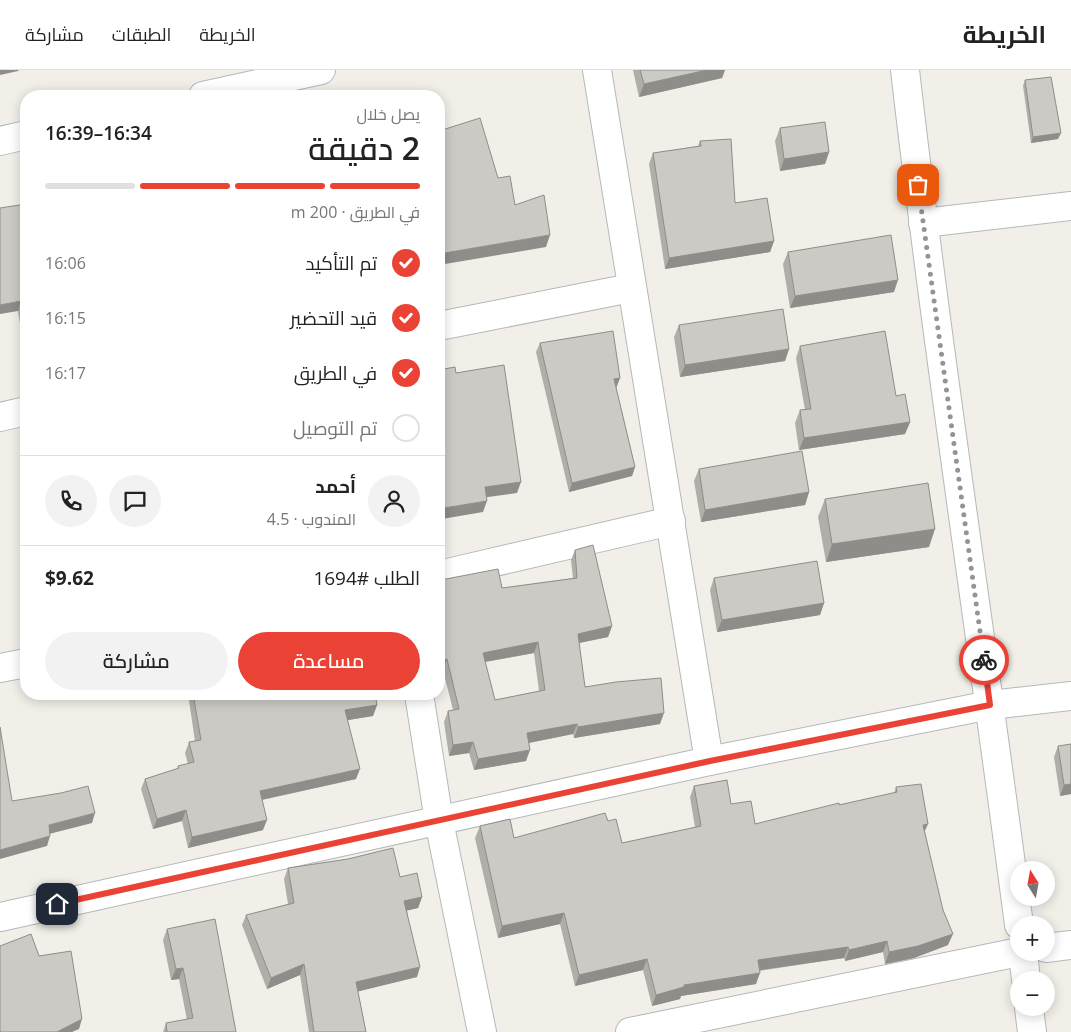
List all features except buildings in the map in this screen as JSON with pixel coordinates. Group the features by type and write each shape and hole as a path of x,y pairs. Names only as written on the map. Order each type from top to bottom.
{"street":[{"path":"230,90 321,70"},
{"path":"597,70 631,288 710,761"},
{"path":"905,70 923,223 1018,916"},
{"path":"0,140 20,136"},
{"path":"923,223 1071,206"},
{"path":"445,325 631,288"},
{"path":"0,417 20,413"},
{"path":"445,574 671,521"},
{"path":"0,668 20,663"},
{"path":"0,917 710,761 990,705 1071,696"},
{"path":"420,700 439,821 482,1032"},
{"path":"1055,947 1071,945"},
{"path":"630,1032 1010,954"},
{"path":"1030,1016 1032,1032"}],"way so far":[{"path":"918,185 984,660"}],"route":[{"path":"57,904 710,761 990,705 984,660"}]}
